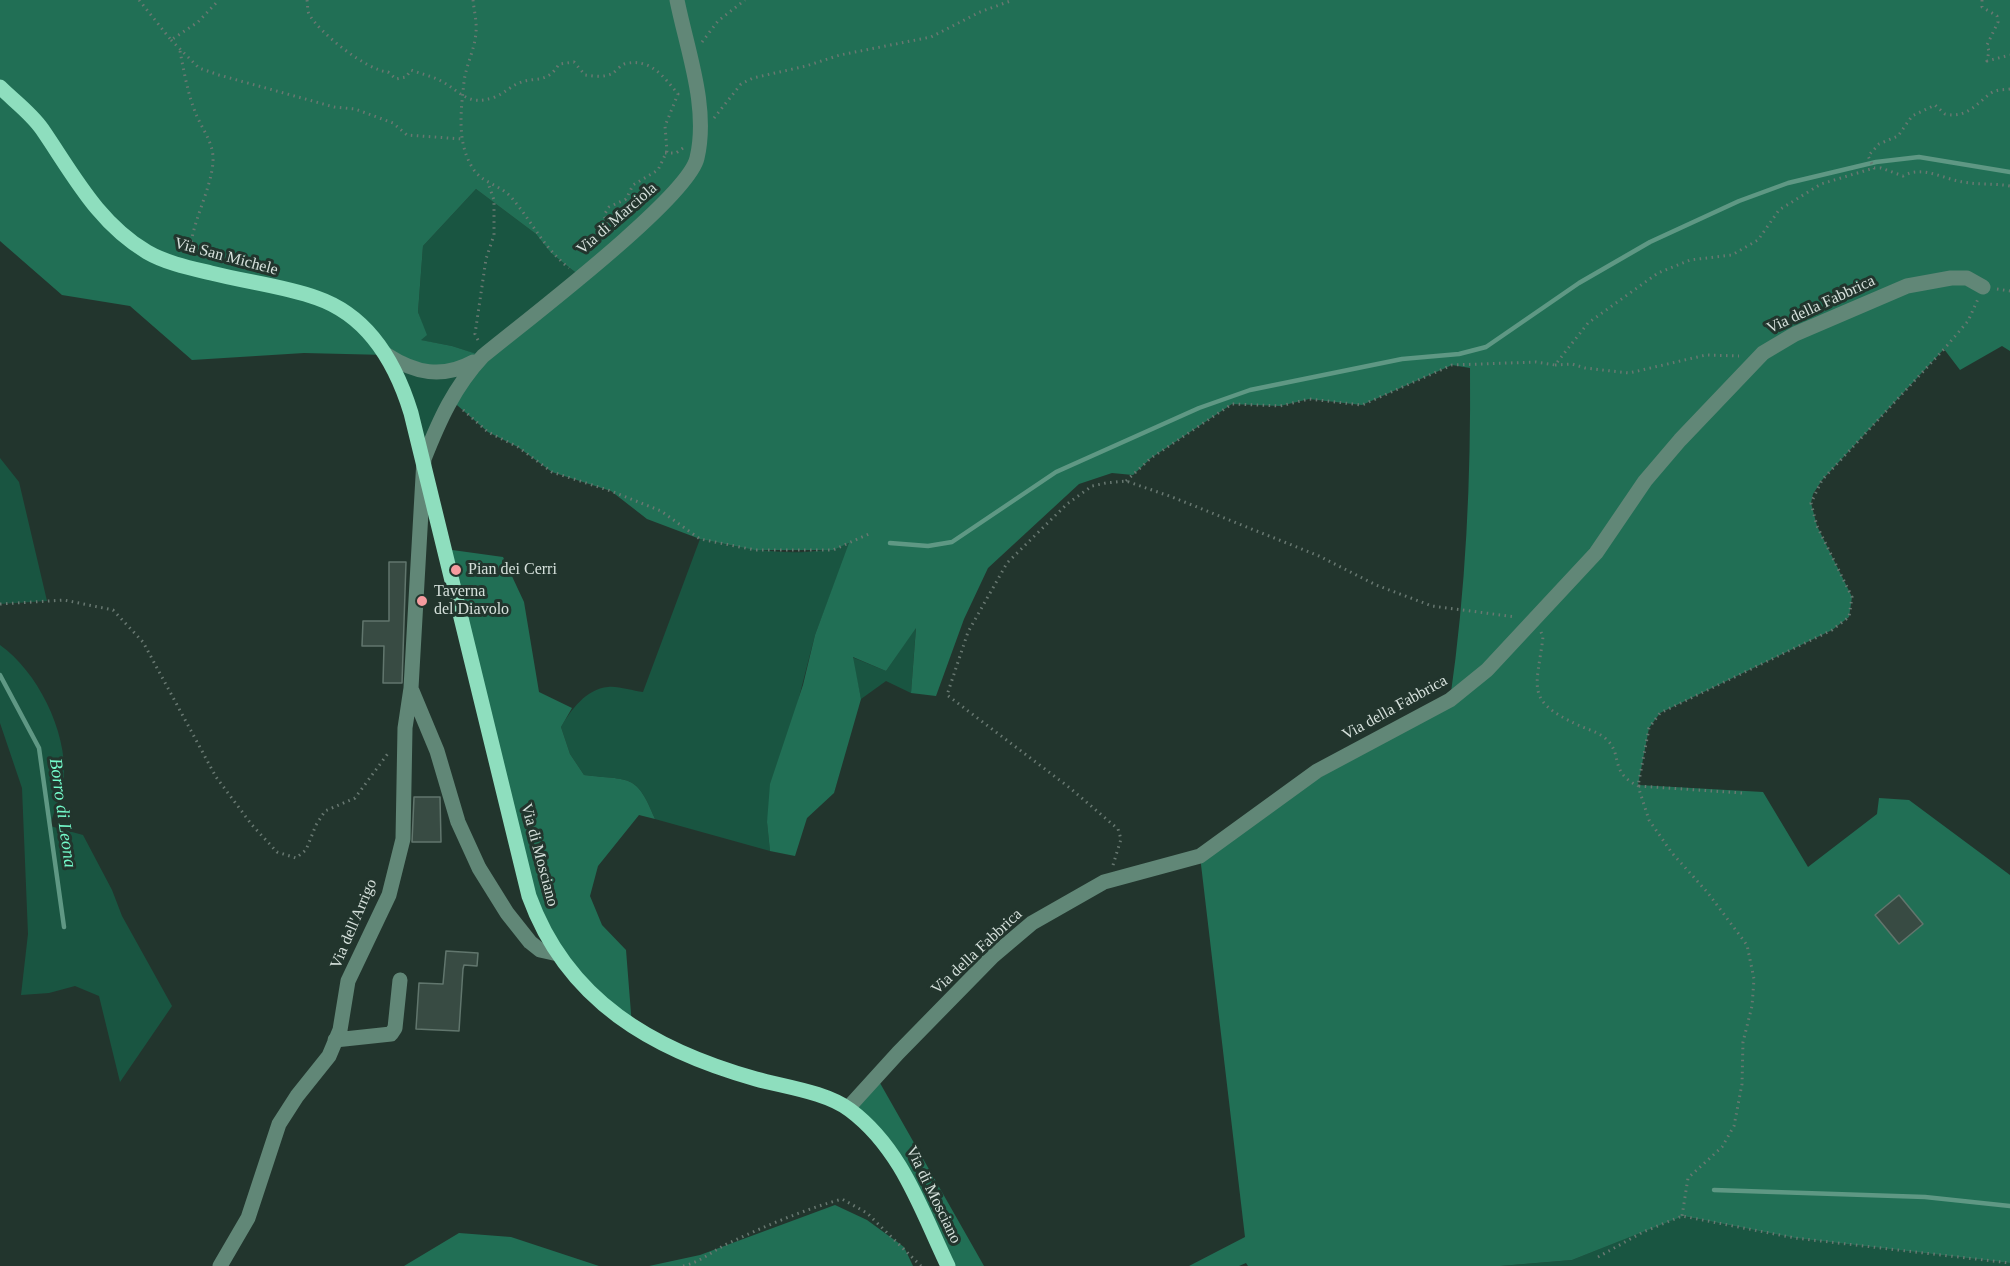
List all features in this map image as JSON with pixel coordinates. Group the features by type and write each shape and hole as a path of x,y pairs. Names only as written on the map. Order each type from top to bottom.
{"main road":[{"name":"Via San Michele","path":"0,87 40,127 99,213 147,252 182,266 318,298 347,315 372,334 400,379 424,459"},
{"name":"Via di Mosciano","path":"424,459 529,896 541,928 573,976 615,1015 670,1049 710,1066 820,1097 848,1108 889,1147 919,1203 948,1266"}],"street":[{"name":"Via di Marciola","path":"424,459 450,399 463,378 483,356 665,205 697,161 701,128 677,0"},
{"name":"Via della Fabbrica","path":"848,1108 993,956 1032,923 1104,882 1200,856 1317,771 1450,700 1487,670 1596,553 1646,482 1680,440 1763,353 1795,334 1907,286 1951,278 1967,278 1983,287"},
{"name":"Via di Marciola","path":"387,355 405,367 419,371 444,373 460,369 483,356"},
{"name":"Via dell'Arrigo","path":"220,1266 248,1218 279,1124 297,1096 329,1056 335,1040 348,981 389,895 403,839 405,728 411,688 424,459"},
{"path":"411,688 437,751 458,822 479,868 507,913 530,942 540,950 558,954"},
{"path":"335,1040 390,1034 395,1028 400,981"}],"path":[{"path":"139,0 171,40 200,68 334,107 355,109 393,123 407,135 419,137 440,135 451,140 462,139"},
{"path":"171,40 198,22 219,0"},
{"path":"307,0 308,11 317,26 328,37 360,60 381,72 388,72 396,79 406,77 411,70 431,76 464,98 489,99 520,83 545,77 555,71 559,64 573,62 585,75 610,75 624,64 643,65 661,71 678,94 666,126 667,151 658,170 633,185 626,199 609,207 604,215 610,233 617,244"},
{"path":"473,0 477,32 460,108 462,139 467,158 476,172 488,182 499,186 511,197 551,253 580,276"},
{"path":"688,55 718,21 745,0"},
{"path":"701,128 716,117 741,84 753,78 806,66 840,55 931,37 980,12 1013,0"},
{"path":"1982,0 1982,7 1997,16 1998,22 1988,45 1987,61 2010,55"},
{"path":"180,50 196,116 208,138 213,161 206,201 194,225 192,254 182,266"},
{"path":"1874,168 1870,164 1870,152 1879,144 1898,136 1907,120 1928,106 1935,105 1945,114 1957,114 1979,106 1990,94 2010,89"},
{"path":"1555,365 1588,323 1658,273 1690,260 1732,255 1758,240 1779,210 1821,184 1874,168 1881,168 1903,176 1911,172 1925,172 1960,182 2010,186"},
{"path":"483,356 475,334 486,259 495,235 494,200 488,182"},
{"path":"1683,1216 1688,1178 1722,1147 1734,1126 1742,1084 1743,1042 1752,1006 1754,979 1747,945 1708,893 1672,853 1649,820 1638,786 1649,728 1660,713 1832,630 1849,618 1852,597 1817,526 1811,503 1813,494 1821,480 1968,321 1983,287"},
{"path":"1125,481 1151,458 1232,404 1280,406 1309,399 1362,405 1452,365 1536,362 1555,365 1572,364 1585,368 1629,373 1706,355 1750,357 1763,353"},
{"path":"450,399 488,432 518,447 552,472 611,491 661,511 700,539 755,550 833,550 871,532"},
{"path":"1104,882 1114,863 1121,839 1118,829 1070,788 947,695 968,632 1007,563 1067,504 1092,486 1125,481 1274,537 1319,556 1376,585 1432,606 1536,620 1543,637 1536,690 1543,705 1605,737 1612,746 1618,769 1627,780 1638,786 1742,793"},
{"path":"0,604 64,600 113,610 143,642 216,777 252,825 277,852 296,858 306,850 316,825 325,811 355,798 405,728"},
{"path":"683,1266 697,1263 726,1244 808,1208 842,1199 867,1213 921,1266"},
{"path":"1598,1257 1643,1232 1683,1216 1795,1238 2010,1263"}],"green space":[{"path":"0,0 2010,0 2010,351 2002,346 1960,370 1944,349 1822,480 1813,494 1811,503 1817,526 1852,597 1849,617 1832,630 1660,713 1649,728 1638,785 1763,792 1808,867 1877,814 1879,798 1909,800 2010,875 2010,1263 1795,1238 1683,1216 1572,1260 1500,1266 1248,1266 1246,1263 1239,1266 1189,1266 1245,1237 1200,856 1237,827 1450,700 1460,617 1466,534 1470,451 1470,368 1452,365 1362,405 1309,399 1280,406 1232,404 1151,458 1133,475 1112,473 1079,484 988,568 964,619 936,696 911,693 916,628 886,671 853,657 861,699 834,793 807,818 795,856 770,851 767,822 770,784 803,685 815,635 849,543 833,550 755,550 700,539 647,519 611,491 552,472 518,447 488,432 450,399 463,378 387,355 304,353 192,360 130,306 62,295 0,241","holes":["476,189 536,234 551,253 580,276 483,356 452,346 421,340 427,335 418,312 423,246"]},
{"path":"476,189 536,234 551,253 580,276 483,356 424,459 387,355 482,356 452,346 420,340 426,335 418,312 423,246"},
{"path":"0,458 19,482 47,601 0,604"},
{"path":"700,539 775,552 813,551 850,543 815,635 767,822 770,851 655,819 642,793 630,782 584,775 570,754 561,727 574,707 586,696 600,689 612,687 643,692"},
{"path":"445,549 503,557 524,602 539,692 572,708 561,727 570,754 584,775 622,779 636,786 655,819 639,815 598,866 590,896 602,925 626,950 632,1026 615,1015 541,928"},
{"path":"916,627 911,693 886,681 861,699 852,657 886,671"},
{"path":"0,645 26,670 37,686 55,722 64,759 64,777 50,826 83,835 112,890 122,916 172,1006 120,1082 99,996 75,986 49,993 21,995 28,934 22,788 0,723"},
{"path":"876,1076 984,1266 948,1266 919,1203 848,1108"},
{"path":"835,1205 867,1220 904,1247 913,1266 649,1266 700,1255"},
{"path":"1682,1216 1795,1238 2010,1263 2010,1266 1500,1266 1572,1260"},
{"path":"459,1233 511,1237 599,1266 404,1266"}],"building":[{"path":"389,562 406,562 402,683 383,683 384,646 362,646 363,621 389,621"},
{"path":"414,797 440,797 441,842 412,842"},
{"path":"1899,895 1923,924 1899,944 1875,915"},
{"path":"446,951 478,953 477,966 464,965 463,969 459,1031 416,1029 419,983 443,984"}],"waterway":[{"path":"890,543 928,546 952,542 1056,472 1199,408 1250,390 1402,359 1459,354 1486,347 1579,283 1650,242 1739,201 1788,183 1876,162 1919,157 2010,172"},
{"name":"Borro di Leona","path":"0,675 39,748 64,927"},
{"path":"1714,1190 1925,1197 2010,1206"}],"place":[{"name":"Pian dei Cerri","path":"456,570"},
{"name":"Taverna del Diavolo","path":"422,601"}]}
